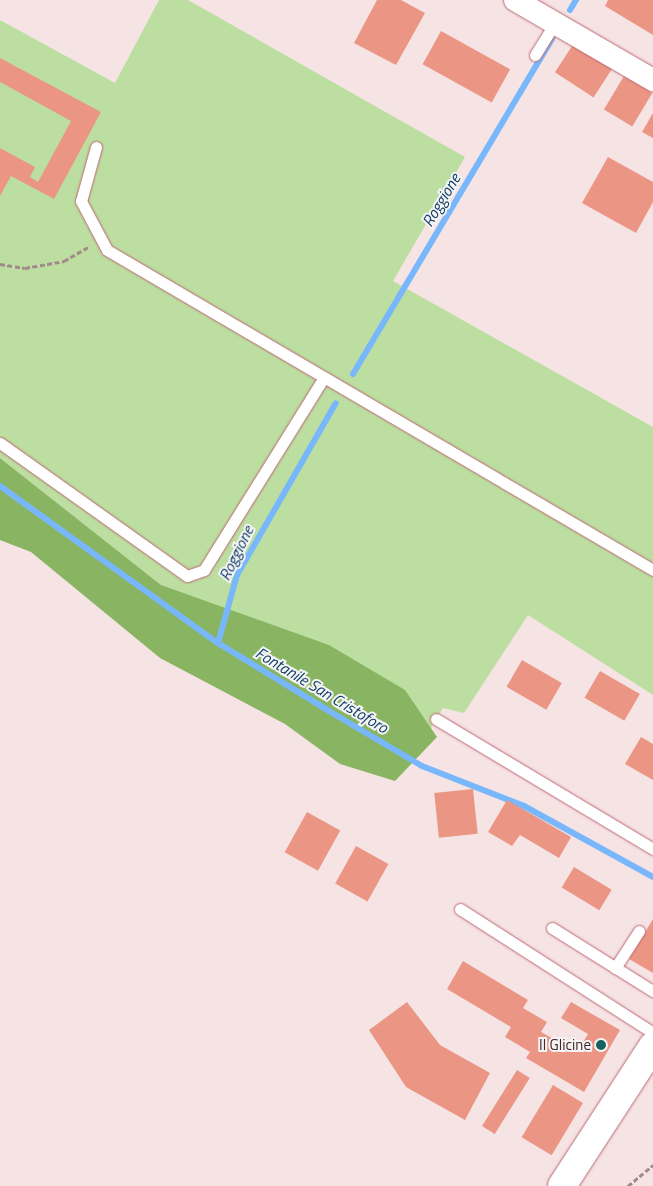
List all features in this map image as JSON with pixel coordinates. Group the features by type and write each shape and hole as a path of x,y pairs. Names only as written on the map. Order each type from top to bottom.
{"main road":[{"path":"562,1186 653,1046"}],"street":[{"path":"515,0 556,22 653,80"}],"lane":[{"path":"535,55 556,22"},
{"path":"96,147 80,201 107,250 653,570"},
{"path":"0,443 187,576 204,570 324,377"},
{"path":"436,719 653,849"},
{"path":"460,909 653,1033"},
{"path":"552,928 653,991"},
{"path":"615,968 639,931"}],"path":[{"path":"0,264 25,268 64,261 100,240"},
{"path":"628,1186 653,1165"}],"green space":[{"path":"159,0 188,0 465,157 393,281 653,427 653,695 528,615 464,713 443,708 431,728 161,585 0,458 0,20 115,83"},
{"path":"0,458 161,585 329,645 405,690 437,737 395,781 340,764 285,724 160,658 31,552 0,540"}],"building":[{"path":"377,0 401,0 425,13 396,65 354,43"},
{"path":"608,0 653,0 653,35 605,6"},
{"path":"441,31 510,69 492,103 423,64"},
{"path":"574,43 613,68 594,97 555,72"},
{"path":"0,58 101,112 54,199 11,176 0,196 0,148 35,167 30,177 38,182 71,121 0,82"},
{"path":"624,76 652,93 632,126 604,109"},
{"path":"653,113 653,138 642,132"},
{"path":"608,157 653,182 653,202 636,233 582,203"},
{"path":"522,660 562,683 546,710 506,687"},
{"path":"600,671 640,694 624,721 584,698"},
{"path":"641,737 653,744 653,780 625,764"},
{"path":"473,789 478,834 439,838 434,793"},
{"path":"507,800 571,837 559,858 520,835 512,846 488,832"},
{"path":"307,812 340,830 318,871 285,852"},
{"path":"356,846 388,864 368,902 335,884"},
{"path":"574,867 612,890 599,910 562,888"},
{"path":"653,919 653,973 629,959"},
{"path":"463,961 528,1000 523,1008 547,1022 541,1032 577,1052 588,1034 561,1018 571,1002 620,1030 584,1092 526,1058 530,1052 505,1037 511,1027 447,989"},
{"path":"407,1002 440,1045 490,1073 465,1120 406,1087 369,1030"},
{"path":"517,1070 530,1078 495,1134 482,1126"},
{"path":"553,1085 583,1103 552,1155 522,1137"}],"waterway":[{"name":"Roggione","path":"570,10 576,0"},
{"name":"Roggione","path":"353,374 552,39"},
{"name":"Roggione","path":"218,643 237,575 336,403"},
{"name":"Fontanile San Cristoforo","path":"0,486 218,643 329,711 422,766 524,806 653,877"}],"place":[{"name":"Il Glicine","path":"601,1045"}]}
